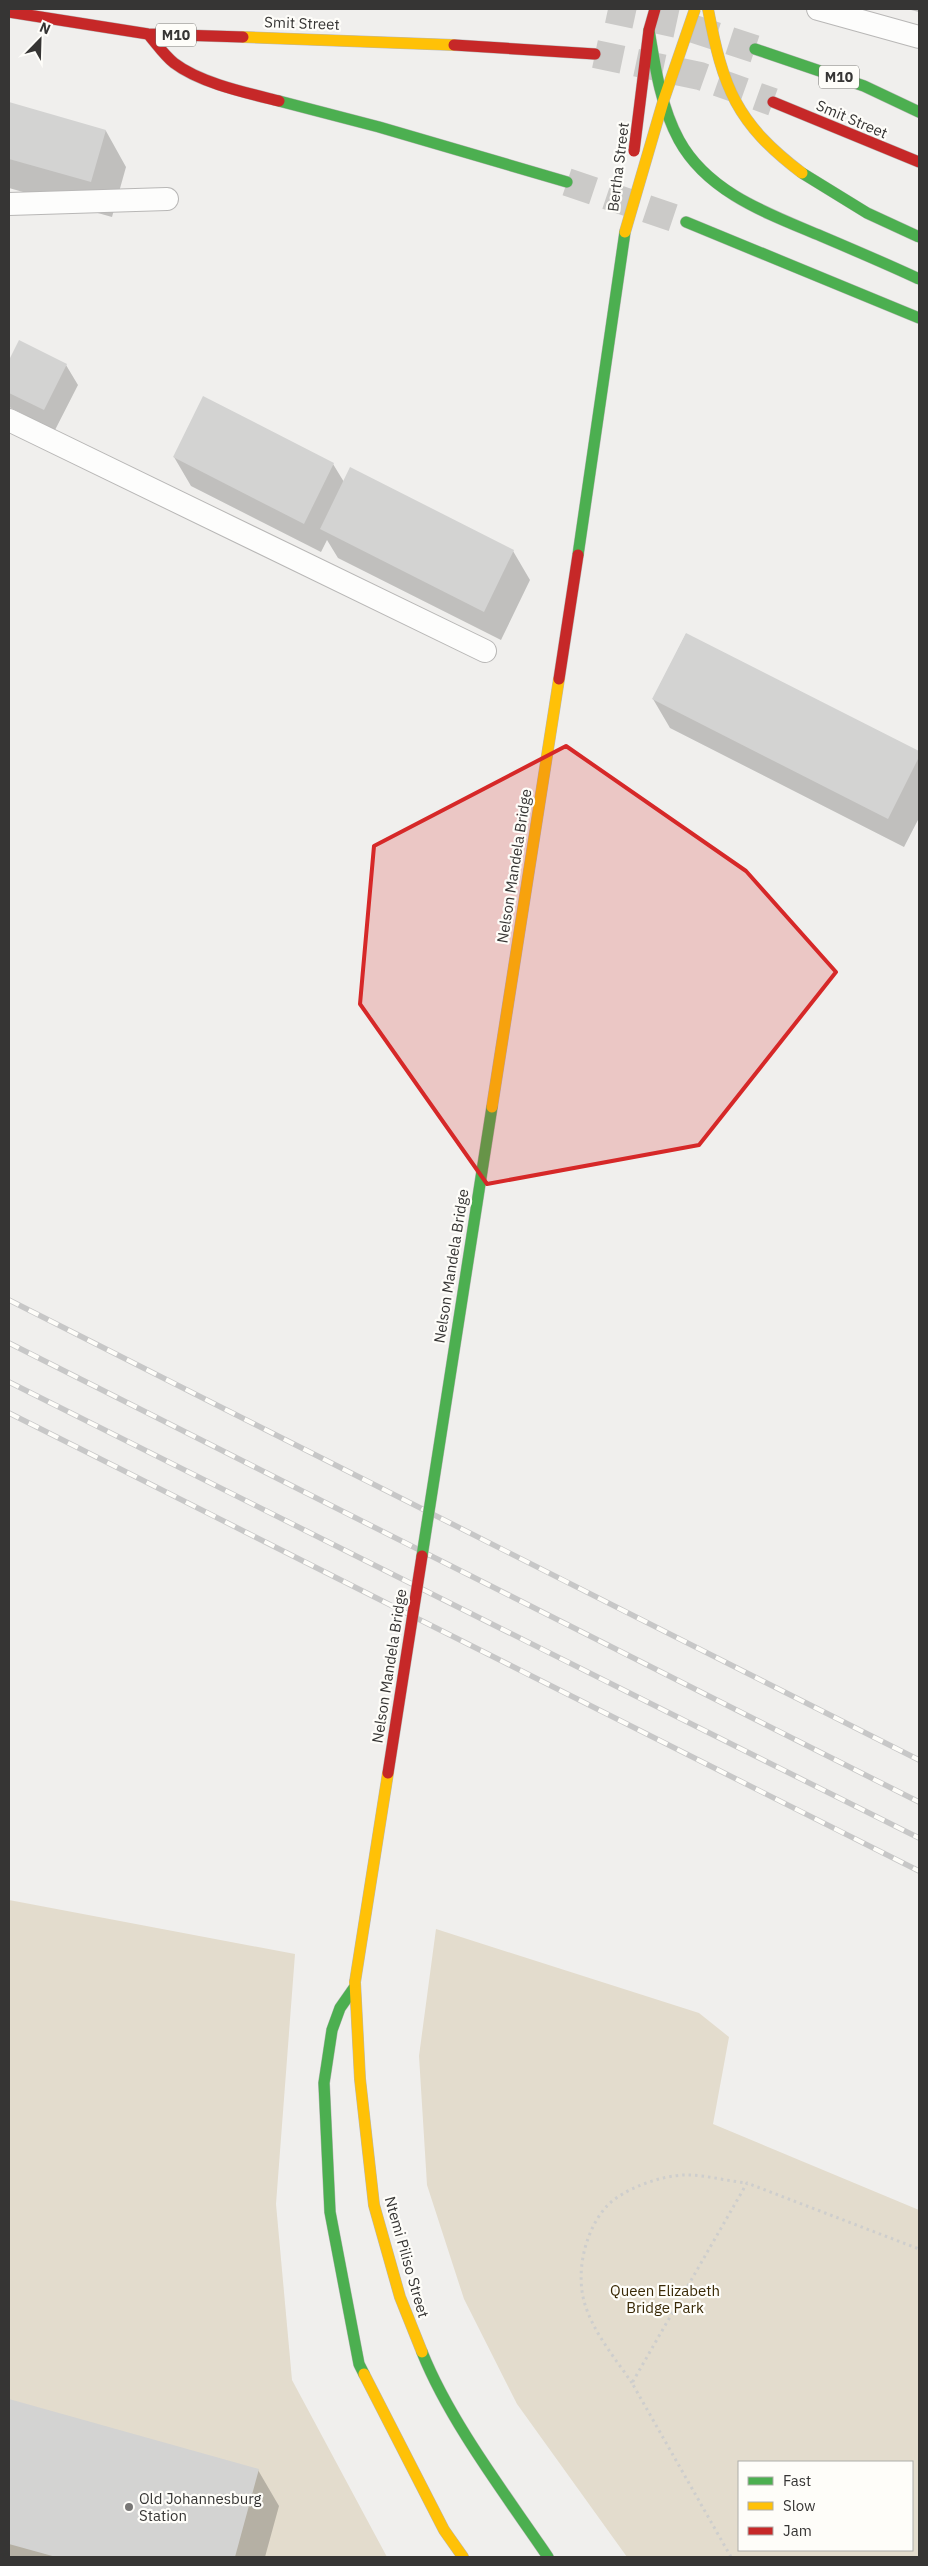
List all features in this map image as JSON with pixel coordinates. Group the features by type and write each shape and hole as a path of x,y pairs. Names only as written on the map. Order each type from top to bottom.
{"street":[{"name":"Bertha Street","path":"625,232 649,30 655,9"},
{"name":"Bertha Street","path":"625,232 663,102 695,9"},
{"path":"708,9 720,68 732,98 755,130 782,158 820,184 862,210 919,237"},
{"name":"Smit Street","path":"9,12 148,34 407,42 595,54"},
{"name":"Bertha Street","path":"649,30 663,102 686,152 708,176 726,190 770,214 919,278"},
{"path":"148,34 174,63 201,77 242,92 379,127 567,182"},
{"name":"M10","path":"755,49 864,86 919,112"},
{"name":"Smit Street","path":"773,102 919,162"},
{"path":"686,222 919,318"},
{"name":"Nelson Mandela Bridge","path":"355,1985 578,555 625,232"},
{"path":"355,1985 340,2008 332,2030 324,2083 330,2212 344,2288 359,2364 444,2530 463,2557"},
{"name":"Ntemi Piliso Street","path":"355,1985 360,2079 374,2205 400,2297 431,2375 484,2463 548,2557"}],"lane":[{"path":"818,9 919,37"},
{"path":"9,204 167,199"},
{"path":"9,420 485,651"}],"path":[{"path":"731,2557 632,2383 597,2330 584,2301 580,2268 589,2236 606,2207 639,2185 685,2175 747,2183 919,2249"},
{"path":"632,2383 747,2183"}],"highlighted area":[{"path":"566,746 746,871 836,972 699,1145 487,1184 360,1004 374,846"}],"green space":[{"path":"9,1900 295,1954 276,2204 292,2380 387,2557 9,2557"},
{"name":"Queen Elizabeth Bridge Park","path":"436,1929 699,2013 729,2037 713,2124 919,2210 919,2557 627,2557 517,2404 464,2299 427,2185 419,2056"}],"building":[{"path":"9,102 106,130 91,182 9,159"},
{"path":"19,340 67,364 44,410 9,393 9,360"},
{"path":"203,396 334,463 304,524 173,457"},
{"path":"350,467 514,550 484,612 320,529"},
{"path":"686,633 919,751 919,757 888,819 652,699"},
{"name":"Old Johannesburg Station","path":"9,2399 259,2469 235,2557 56,2557 9,2544"}],"tunnel":[{"path":"608,9 682,25 755,49"},
{"path":"595,54 700,76 773,102"},
{"path":"567,182 686,222"}],"railway":[{"path":"9,1300 919,1760"},
{"path":"9,1343 919,1802"},
{"path":"9,1382 919,1838"},
{"path":"9,1413 919,1871"}],"traffic: fast":[{"path":"649,30 659,86 673,127 691,158 706,174 741,200 761,210 919,279"},
{"path":"755,49 864,86 919,112"},
{"path":"279,101 379,127 567,182"},
{"path":"802,173 867,213 919,237"},
{"path":"686,222 919,318"},
{"path":"578,555 625,232"},
{"path":"422,1556 492,1107"},
{"path":"354,1988 340,2008 332,2030 324,2083 330,2212 359,2364 364,2374"},
{"path":"422,2352 463,2431 548,2557"}],"traffic: slow":[{"path":"625,232 663,102 695,9"},
{"path":"708,9 720,61 736,102 747,120 762,137 802,173"},
{"path":"243,37 454,45"},
{"path":"492,1107 559,679"},
{"path":"355,1982 388,1773"},
{"path":"355,1982 360,2079 374,2205 400,2297 422,2352"},
{"path":"364,2374 444,2530 463,2557"}],"traffic: jam":[{"path":"634,151 649,30 655,9"},
{"path":"9,12 148,34 243,37"},
{"path":"148,34 170,60 185,70 210,82 279,101"},
{"path":"454,45 595,54"},
{"path":"773,102 919,162"},
{"path":"559,679 578,555"},
{"path":"388,1773 422,1556"}],"place":[{"name":"Old Johannesburg Station","path":"129,2507"}]}
